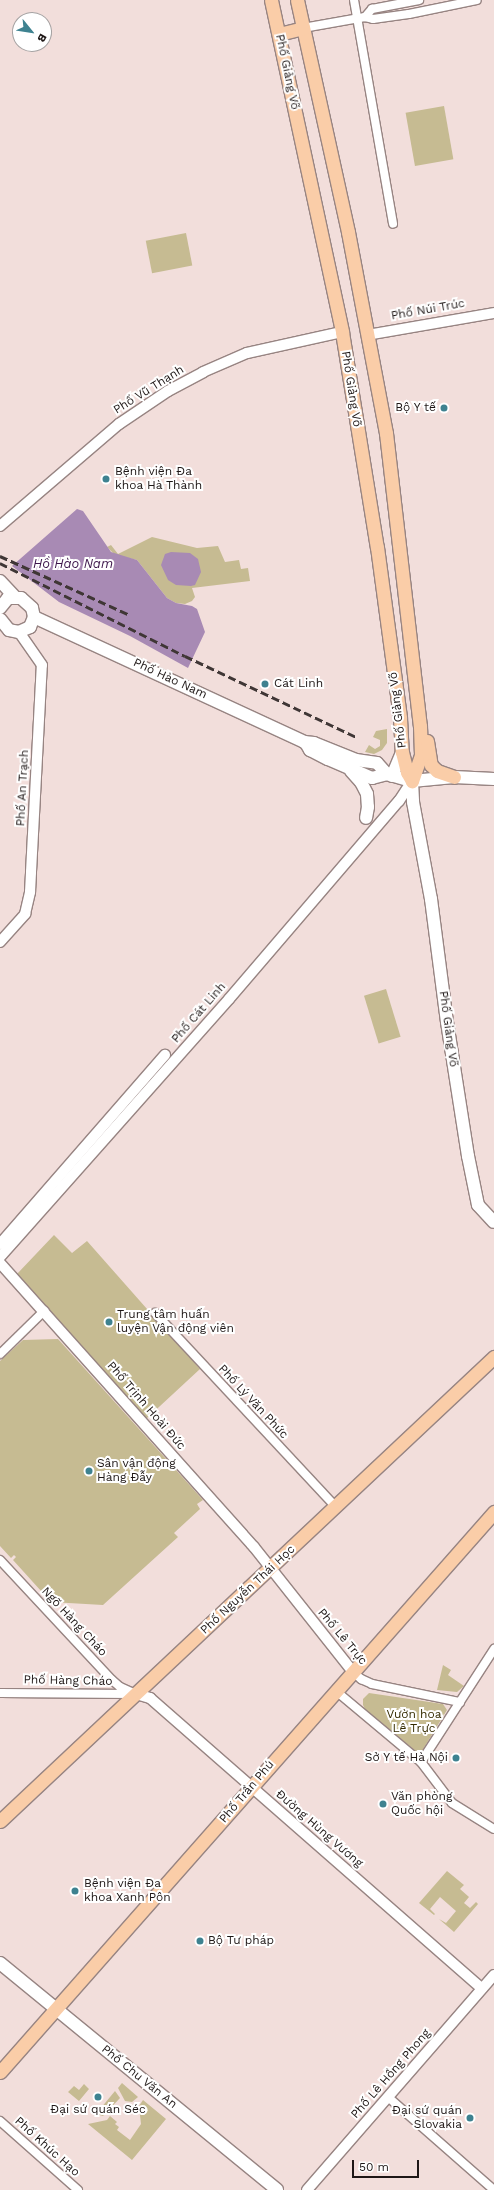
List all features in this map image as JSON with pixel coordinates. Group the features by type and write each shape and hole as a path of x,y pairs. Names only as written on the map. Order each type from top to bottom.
{"main road":[{"name":"Phố Giảng Võ","path":"271,0 342,332 377,547 400,718 402,752 407,772 412,781"},
{"name":"Phố Giảng Võ","path":"297,0 348,232 386,433 420,726 421,755 412,781 413,802 431,899 449,1038 478,1205 494,1222"},
{"path":"279,34 303,28"},
{"path":"377,547 399,544"},
{"path":"0,581 15,597 27,602 33,610 34,617 30,627 19,632 9,630 0,619"},
{"path":"0,608 4,601 15,597"},
{"name":"Phố Hào Nam","path":"34,617 304,742 314,743 356,760 377,763 390,775"},
{"path":"420,726 427,739 431,765 437,771 454,777"},
{"name":"Phố Hào Nam","path":"304,742 310,750 350,770 372,778 390,775 412,781 454,777 494,779"},
{"path":"390,775 402,752"},
{"path":"350,770 361,782 367,794 368,807 366,818"},
{"name":"Phố Nguyễn Thái Học","path":"0,1821 494,1357"},
{"name":"Phố Trần Phú","path":"0,2072 494,1512"},
{"name":"Phố Chu Văn An","path":"0,1963 277,2190"}],"street":[{"path":"354,0 361,17 392,224"},
{"path":"361,17 372,9 419,0"},
{"path":"303,28 361,17 373,19 477,0"},
{"name":"Phố Núi Trúc","path":"367,334 494,313"},
{"name":"Phố Vũ Thạnh","path":"0,526 119,424 168,391 203,372 247,354 342,332"},
{"name":"Phố An Trạch","path":"0,942 25,914 30,892 32,872 42,665 19,632"},
{"name":"Phố Cát Linh","path":"0,1257 173,1062 399,800 412,781"},
{"path":"165,1055 173,1062"},
{"name":"Phố Cát Linh","path":"0,1244 165,1055"},
{"name":"Phố Trịnh Hoài Đức","path":"0,1263 271,1568"},
{"path":"0,1354 44,1311"},
{"name":"Phố Lý Văn Phức","path":"155,1313 336,1507"},
{"name":"Ngõ Hàng Cháo","path":"0,1560 112,1680 120,1687 136,1694"},
{"name":"Phố Lê Trực","path":"271,1568 339,1656 361,1679 372,1684 460,1702"},
{"path":"421,1762 494,1649"},
{"path":"336,1691 421,1762 452,1803 494,1829"},
{"name":"Phố Hàng Cháo","path":"0,1692 136,1694"},
{"name":"Đường Hùng Vương","path":"136,1694 150,1698 482,1989"},
{"name":"Phố Lê Hồng Phong","path":"307,2190 494,1975"},
{"path":"388,2097 494,2190"},
{"name":"Phố Khúc Hạo","path":"0,2121 78,2190"}],"green space":[{"path":"444,106 453,159 415,166 406,113"},
{"path":"186,233 192,265 152,273 146,241"},
{"path":"152,537 197,548 218,546 225,562 239,560 241,569 248,568 250,581 192,588 195,597 192,601 185,604 176,603 167,598 137,560 115,555 107,547 111,545 118,554"},
{"path":"387,729 387,743 382,750 374,754 365,752 369,745 375,749 380,746 380,740 373,737 376,731"},
{"path":"386,989 401,1037 379,1044 364,996"},
{"name":"Trung tâm huấn luyện Vận động viên","path":"54,1235 72,1253 87,1241 200,1369 146,1419 17,1274"},
{"name":"Sân vận động Hàng Đẫy","path":"58,1339 203,1500 197,1504 200,1509 174,1533 178,1537 103,1605 51,1602 13,1560 16,1557 14,1555 11,1558 0,1546 0,1361 23,1340"},
{"path":"443,1665 451,1670 448,1675 464,1686 457,1692 437,1690"},
{"name":"Vườn hoa Lê Trực","path":"369,1693 443,1704 447,1710 422,1751 417,1752 366,1711 363,1705 363,1699"},
{"path":"447,1871 464,1885 460,1889 469,1897 464,1903 470,1908 476,1902 478,1904 454,1932 439,1919 446,1923 456,1911 440,1897 430,1909 435,1914 434,1915 419,1903"},
{"path":"122,2083 138,2097 132,2102 125,2101 118,2088"},
{"path":"84,2084 89,2089 79,2101 68,2092 74,2086 79,2090"},
{"path":"115,2091 120,2098 103,2116 96,2114"},
{"path":"143,2100 166,2119 132,2160 88,2124 107,2120 110,2116 117,2122 115,2124 119,2127 117,2130 130,2140 141,2124 139,2106"}],"water":[{"name":"Hồ Hào Nam","path":"77,509 83,511 111,552 137,560 167,598 176,603 192,606 197,609 205,632 188,668 130,636 59,602 12,566"},
{"path":"171,552 190,553 198,559 201,572 195,585 176,585 168,580 161,565 165,554"}],"railway":[{"path":"0,556 130,615"},
{"path":"0,563 185,656 356,737"}],"place":[{"name":"Bộ Y tế","path":"444,408"},
{"name":"Bệnh viện Đa khoa Hà Thành","path":"106,479"},
{"name":"Cát Linh","path":"265,684"},
{"name":"Trung tâm huấn luyện Vận động viên","path":"109,1322"},
{"name":"Sân vận động Hàng Đẫy","path":"89,1471"},
{"name":"Sở Y tế Hà Nội","path":"456,1758"},
{"name":"Văn phòng Quốc hội","path":"383,1804"},
{"name":"Bệnh viện Đa khoa Xanh Pôn","path":"75,1891"},
{"name":"Bộ Tư pháp","path":"200,1941"},
{"name":"Đại sứ quán Séc","path":"98,2097"},
{"name":"Đại sứ quán Slovakia","path":"470,2118"}]}
